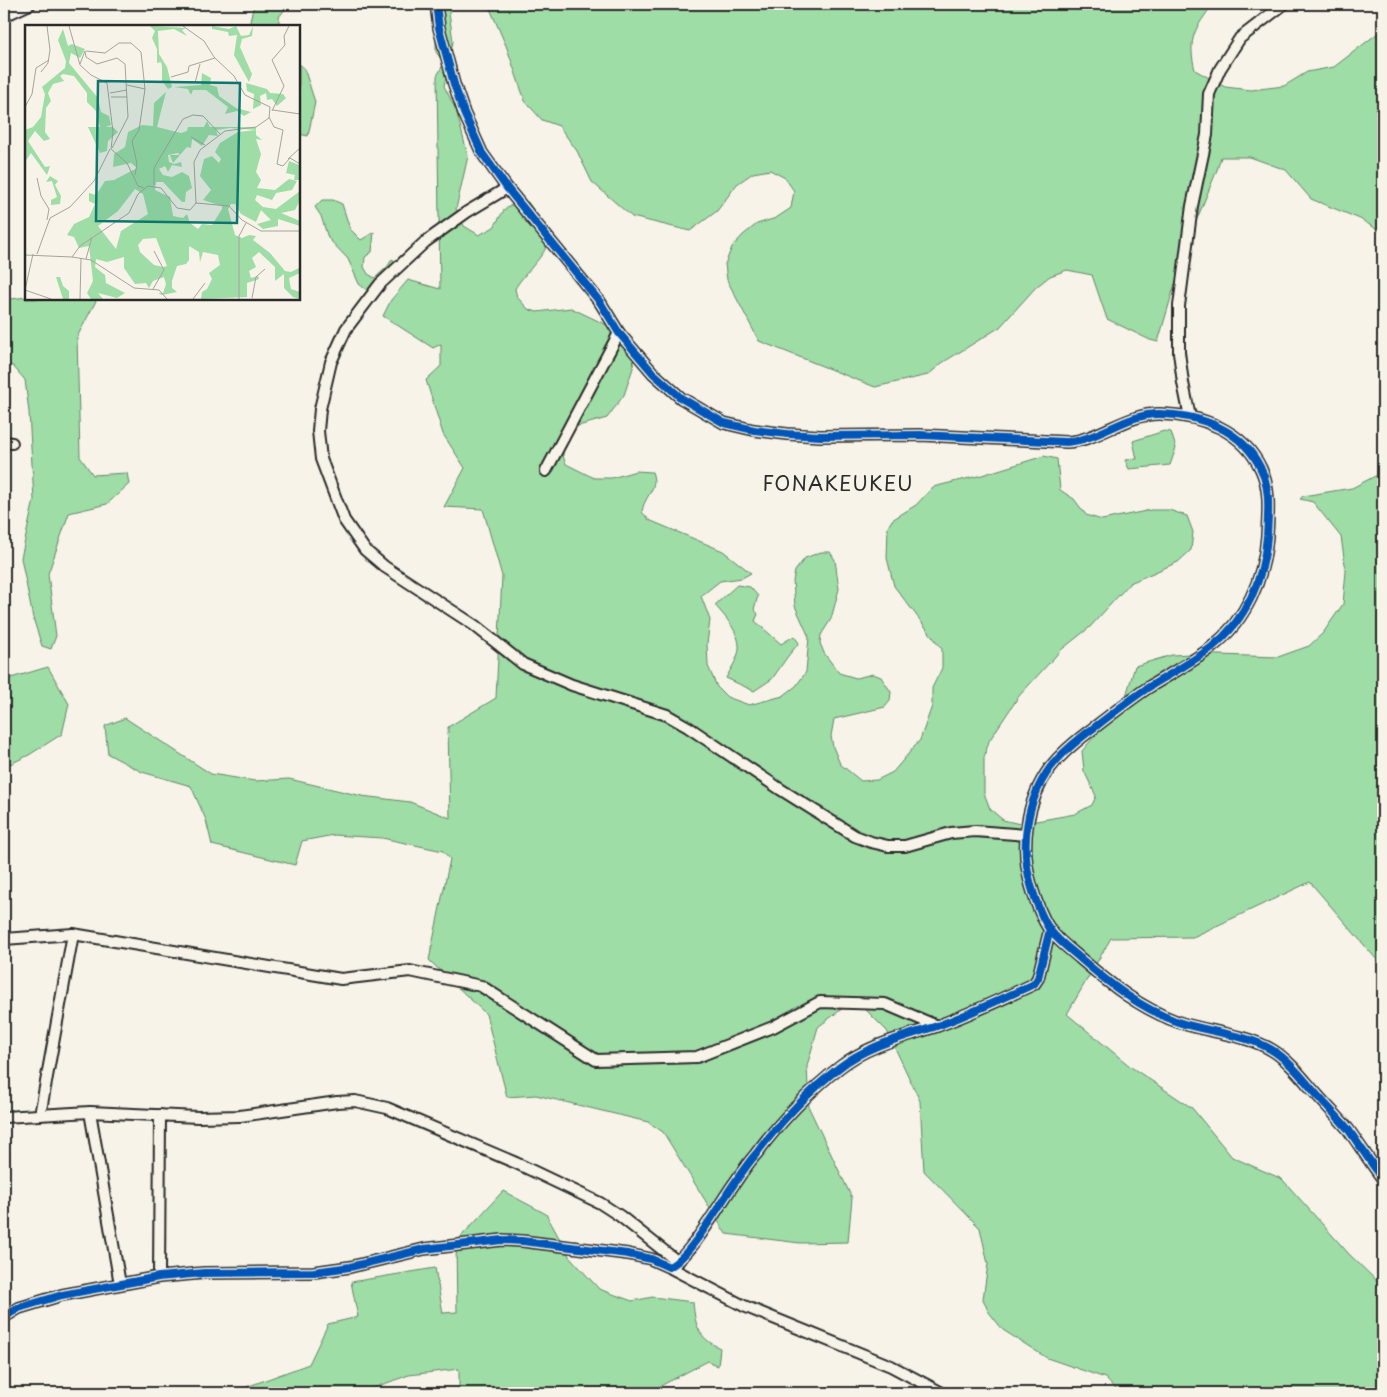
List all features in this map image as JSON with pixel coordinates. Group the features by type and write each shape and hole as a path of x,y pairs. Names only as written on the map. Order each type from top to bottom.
{"street":[{"path":"4,16 30,4"},
{"path":"436,4 444,44 464,113 482,153 506,188 600,302 619,333 653,373 681,398 724,423 754,430 820,436 920,435 1067,442 1084,439 1142,415 1156,414 1190,417 1219,426 1232,434 1254,457 1265,478 1268,510 1266,541 1258,583 1236,623 1210,649 1145,689 1092,729 1052,764 1034,795 1026,834 1026,856 1031,885 1050,929 1064,944 1117,990 1139,1003 1180,1022 1258,1043 1273,1050 1300,1075 1346,1127 1383,1179"},
{"path":"1190,417 1179,352 1179,306 1192,206 1207,135 1208,94 1220,69 1240,38 1284,4"},
{"path":"506,188 467,212 425,242 380,284 346,329 331,362 320,409 318,431 320,459 344,520 365,550 373,559 474,625 523,664 572,685 667,715 855,836 888,846 905,846 951,833 975,831 1026,834"},
{"path":"546,471 619,333"},
{"path":"674,1264 706,1227 736,1180 757,1152 806,1098 840,1066 860,1054 996,1003 1034,984 1038,978 1050,929"},
{"path":"4,939 73,934 342,979 410,971 480,986 596,1060 697,1057 772,1026 820,1002 885,1004 937,1026"},
{"path":"40,1115 73,934"},
{"path":"4,1117 90,1112 198,1117 240,1116 355,1101 387,1108 516,1163 600,1203 620,1216 674,1264 744,1306 891,1366 942,1393"},
{"path":"90,1112 120,1284"},
{"path":"159,1278 160,1115"},
{"path":"4,1317 19,1308 62,1295 120,1284 204,1273 314,1272 350,1267 424,1249 502,1240 628,1254 674,1264"}],"green space":[{"path":"254,4 289,4 279,17 279,25 249,25"},
{"path":"431,4 448,4 453,42 444,86 456,110 468,156 456,209 464,226 479,235 494,227 504,210 511,205 528,202 543,225 548,240 544,252 515,289 517,297 528,309 537,312 571,308 613,328 634,357 633,368 624,395 607,418 564,430 563,456 566,464 594,478 612,478 636,471 652,472 654,483 642,512 649,520 723,551 751,573 742,578 720,581 701,596 710,620 707,644 708,666 717,687 727,697 749,705 783,696 796,686 806,672 809,637 795,606 793,581 795,571 805,558 821,552 830,552 835,560 839,589 831,619 821,635 820,643 824,653 839,673 856,678 873,674 881,677 891,692 890,701 885,707 834,719 831,736 840,764 861,781 877,780 893,772 920,740 932,706 932,688 942,668 942,649 894,586 887,558 888,527 892,520 916,505 933,487 982,475 1044,456 1057,459 1060,490 1074,499 1086,515 1102,520 1151,510 1169,510 1187,516 1193,532 1191,550 1178,562 1130,583 1090,627 1061,650 1019,696 989,741 984,758 984,793 990,809 1003,820 1020,824 1075,814 1092,805 1096,796 1084,771 1082,751 1118,709 1126,696 1135,666 1172,655 1278,657 1309,646 1323,633 1343,604 1346,571 1341,537 1313,502 1300,499 1303,496 1352,488 1383,472 1383,967 1310,882 1193,937 1111,938 1067,1014 1131,1067 1192,1108 1232,1157 1282,1179 1349,1254 1383,1287 1383,1393 1119,1393 1105,1378 1047,1358 1003,1330 988,1311 983,1299 988,1264 980,1228 924,1171 920,1101 887,1031 855,999 818,1027 807,1066 809,1108 852,1198 848,1242 800,1243 726,1234 663,1132 648,1122 536,1095 507,1097 486,1014 429,960 450,859 443,851 382,838 334,835 302,841 295,865 212,845 206,820 191,786 142,772 108,754 105,726 125,718 211,774 255,781 289,779 362,796 410,802 450,818 448,727 496,698 502,576 483,509 444,507 465,468 443,434 426,380 441,366 441,344 433,348 383,316 391,300 408,280 440,289 437,76 444,63 436,52"},
{"path":"488,4 1213,4 1201,20 1194,34 1192,50 1195,70 1225,87 1251,90 1284,86 1307,72 1334,67 1378,33 1383,32 1383,233 1360,219 1311,199 1286,170 1250,157 1221,157 1186,246 1158,342 1107,319 1092,275 1067,270 1050,276 1036,287 1000,327 942,363 928,375 875,387 759,341 727,280 725,264 732,247 757,224 776,218 791,208 794,191 785,178 770,170 753,173 737,184 717,211 690,231 632,217 592,182 577,151 559,126 542,120 525,101 507,48"},
{"path":"300,65 304,68 315,102 308,136 300,134"},
{"path":"322,200 333,200 342,204 350,229 361,240 374,232 372,252 365,257 364,267 368,274 375,278 388,266 392,259 397,262 388,283 380,294 369,292 359,284 348,259 328,238 321,216 315,207"},
{"path":"25,297 25,300 96,300 77,337 80,457 93,475 127,473 129,484 107,504 69,513 48,574 56,636 51,649 42,646 33,618 21,558 34,500 29,412 25,380 13,366 4,364 4,300"},
{"path":"1164,431 1171,432 1176,448 1170,465 1129,469 1125,460 1137,459 1133,441"},
{"path":"737,585 750,587 758,596 754,609 758,614 755,621 781,644 794,636 799,643 772,679 754,691 726,678 737,657 739,643 731,625 715,605"},
{"path":"48,667 69,704 62,734 29,755 4,767 4,680"},
{"path":"503,1191 546,1214 569,1256 599,1289 632,1301 653,1297 693,1302 699,1330 707,1340 720,1348 718,1366 708,1361 647,1393 459,1393 459,1369 409,1375 359,1393 230,1393 309,1364 328,1324 358,1317 351,1282 435,1268 443,1313 457,1312 456,1242"}],"cycle path":[{"path":"436,4 439,28 454,84 464,113 482,153 507,188 600,302 619,333 653,373 681,398 724,423 754,430 820,436 920,435 1067,442 1091,437 1136,418 1160,414 1191,418 1219,427 1243,444 1253,455 1261,469 1268,494 1267,536 1262,568 1244,611 1235,624 1212,647 1129,701 1077,741 1055,762 1035,795 1027,824 1026,855 1028,870 1034,896 1050,930 1092,969 1139,1003 1164,1016 1178,1022 1250,1040 1278,1054 1348,1129 1383,1179"},
{"path":"4,1317 19,1308 62,1295 159,1277 204,1273 314,1272 350,1267 424,1249 502,1240 628,1254 651,1259 669,1267 686,1253 743,1171 774,1131 818,1086 851,1059 874,1047 937,1026 1034,984 1038,978 1050,929"}],"district":[{"name":"FONAKEUKEU","path":"838,484"}]}
